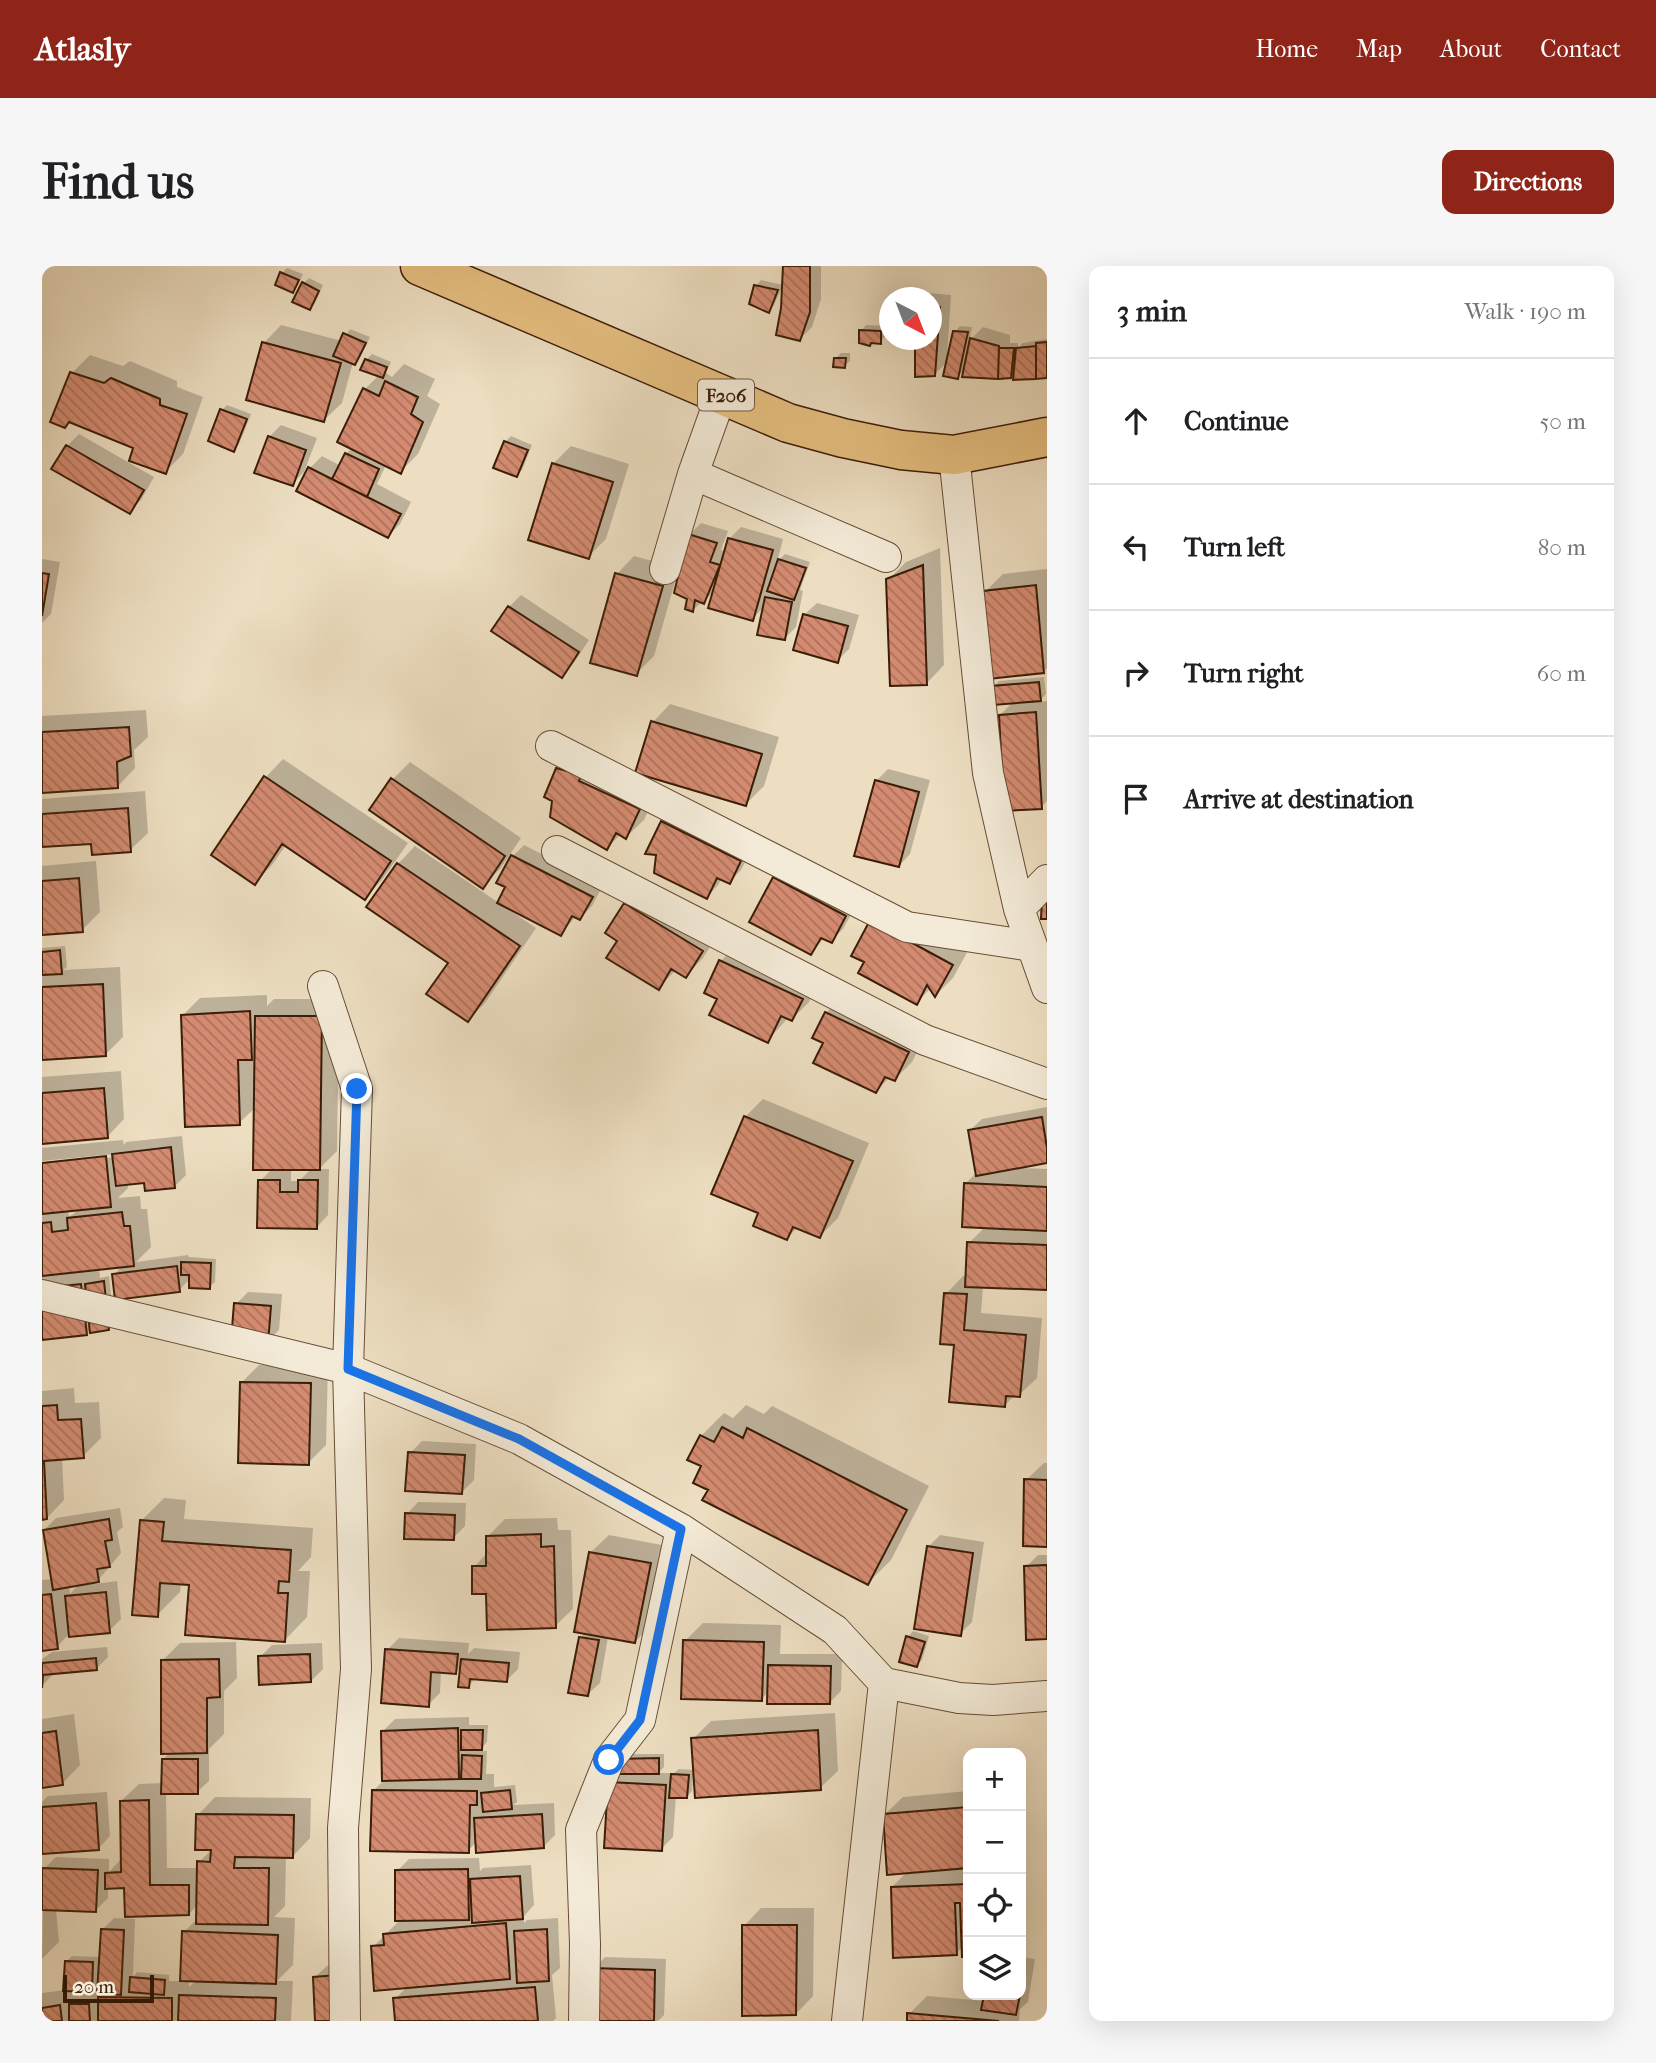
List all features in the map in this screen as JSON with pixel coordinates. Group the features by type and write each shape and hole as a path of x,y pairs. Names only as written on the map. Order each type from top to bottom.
{"main road":[{"name":"F206","path":"420,266 788,423 901,450 954,455 1047,437"}],"street":[{"path":"665,569 693,474 722,393"},
{"path":"954,455 988,773 1019,909 1047,988"},
{"path":"693,474 886,557"},
{"path":"551,746 906,926 1032,946"},
{"path":"557,850 925,1040 1047,1084"},
{"path":"1019,909 1047,880"},
{"path":"323,986 357,1089 348,1369 356,1670 343,1828 345,2021"},
{"path":"42,1295 348,1369 519,1439 681,1529 835,1630 884,1683 959,1698 993,1700 1047,1696"},
{"path":"584,2021 581,1830 609,1760 640,1720 681,1529"},
{"path":"847,2021 884,1683"}],"building":[{"path":"783,266 810,266 810,312 800,341 776,335 781,308"},
{"path":"280,272 299,280 293,293 275,285"},
{"path":"302,282 319,291 310,310 292,302"},
{"path":"754,285 778,290 769,313 749,304"},
{"path":"859,330 879,331 879,344 871,343 870,346 859,343"},
{"path":"953,331 968,332 958,379 943,376"},
{"path":"343,333 366,343 355,365 333,356"},
{"path":"970,338 999,346 998,379 962,377"},
{"path":"262,342 341,363 324,422 246,400"},
{"path":"1047,342 1047,378 1036,379 1036,343"},
{"path":"1036,346 1036,379 1013,380 1016,348"},
{"path":"999,348 1014,348 1011,378 998,379"},
{"path":"915,350 937,350 935,376 915,377"},
{"path":"834,358 846,358 845,368 833,367"},
{"path":"365,359 387,367 383,378 360,370"},
{"path":"70,372 104,383 111,378 160,399 160,405 187,414 166,474 129,461 133,448 69,422 65,428 50,422"},
{"path":"385,381 418,397 411,414 423,422 401,474 337,442 363,388 379,396"},
{"path":"220,409 247,419 234,452 208,441"},
{"path":"268,436 306,450 293,486 254,473"},
{"path":"504,441 528,450 517,477 493,468"},
{"path":"66,445 144,490 130,514 51,469"},
{"path":"345,453 379,469 367,497 332,479"},
{"path":"552,463 613,482 589,559 528,540"},
{"path":"308,467 401,514 388,538 296,491"},
{"path":"688,534 717,543 710,562 720,565 704,604 695,600 693,612 685,609 687,599 674,593"},
{"path":"728,538 773,550 753,621 708,608"},
{"path":"778,559 806,568 794,600 767,591"},
{"path":"923,565 927,685 890,686 886,579"},
{"path":"42,573 49,574 42,616"},
{"path":"615,573 663,586 637,676 590,663"},
{"path":"1036,585 1044,673 989,679 983,591"},
{"path":"765,597 792,602 785,640 757,635"},
{"path":"508,606 579,652 562,678 491,631"},
{"path":"803,614 848,626 838,663 793,650"},
{"path":"1039,682 1041,701 993,705 991,686"},
{"path":"1036,712 1042,809 1004,811 999,715"},
{"path":"651,721 762,754 746,806 635,773"},
{"path":"129,727 131,756 117,762 118,788 42,793 42,732"},
{"path":"556,768 581,775 579,781 640,809 626,839 616,833 607,850 550,817 552,801 544,797"},
{"path":"264,776 391,861 365,900 282,844 255,885 211,855"},
{"path":"391,778 505,856 483,889 369,810"},
{"path":"875,780 919,792 899,867 854,856"},
{"path":"128,808 131,852 92,855 91,844 42,847 42,814"},
{"path":"661,821 741,861 730,884 717,878 707,899 654,873 656,855 645,854"},
{"path":"511,855 593,897 580,920 572,916 561,936 497,903 505,887 496,883"},
{"path":"397,863 520,946 468,1022 426,994 448,963 366,907"},
{"path":"773,877 846,916 832,943 821,938 811,955 749,922"},
{"path":"79,878 83,932 42,935 42,881"},
{"path":"1042,898 1047,898 1047,919 1041,919"},
{"path":"624,903 703,951 686,978 671,969 659,990 606,958 617,941 605,933"},
{"path":"870,920 953,965 935,997 927,985 917,1005 858,973 864,962 851,956"},
{"path":"60,950 62,974 42,975 42,952"},
{"path":"719,960 803,999 792,1021 781,1016 768,1043 709,1015 717,999 704,993"},
{"path":"103,984 106,1056 42,1060 42,987"},
{"path":"250,1011 252,1060 238,1060 240,1125 185,1127 181,1015"},
{"path":"825,1012 909,1052 895,1081 885,1077 876,1093 813,1063 823,1043 812,1038"},
{"path":"255,1016 322,1016 320,1170 253,1170"},
{"path":"104,1088 108,1138 42,1144 42,1093"},
{"path":"744,1116 853,1161 820,1238 793,1227 787,1240 753,1226 758,1213 711,1194"},
{"path":"1042,1117 1047,1163 976,1176 968,1130"},
{"path":"171,1147 175,1188 145,1191 144,1183 116,1186 112,1154"},
{"path":"106,1156 111,1207 42,1214 42,1163"},
{"path":"258,1180 280,1180 280,1192 298,1192 298,1180 318,1180 317,1229 257,1228"},
{"path":"964,1183 1047,1187 1047,1231 962,1227"},
{"path":"122,1212 124,1226 130,1226 134,1266 42,1276 42,1223 51,1222 52,1232 68,1230 67,1218"},
{"path":"967,1242 1047,1245 1047,1290 965,1287"},
{"path":"181,1262 211,1263 210,1289 189,1288 189,1275 181,1275"},
{"path":"177,1266 180,1292 115,1300 112,1274"},
{"path":"104,1281 109,1330 90,1333 85,1284"},
{"path":"81,1284 87,1335 42,1340 42,1288"},
{"path":"944,1293 967,1294 964,1330 1026,1335 1020,1397 1006,1396 1005,1407 949,1402 954,1345 940,1344"},
{"path":"234,1303 271,1306 268,1344 231,1341"},
{"path":"240,1382 311,1383 309,1465 238,1463"},
{"path":"57,1405 58,1420 81,1419 84,1458 44,1461 47,1519 42,1520 42,1406"},
{"path":"722,1427 743,1438 747,1428 907,1510 868,1585 702,1500 708,1490 693,1483 701,1466 687,1460 700,1435 714,1442"},
{"path":"408,1452 465,1455 462,1494 405,1491"},
{"path":"1024,1479 1047,1480 1047,1547 1023,1546"},
{"path":"405,1513 455,1515 454,1540 404,1539"},
{"path":"109,1519 112,1540 105,1541 110,1567 97,1569 99,1582 53,1590 43,1530"},
{"path":"140,1520 164,1522 162,1541 291,1550 289,1582 279,1581 278,1593 288,1593 285,1642 185,1635 189,1585 160,1583 158,1617 132,1615"},
{"path":"541,1534 541,1547 554,1546 556,1628 487,1630 486,1594 472,1594 472,1566 486,1566 486,1536"},
{"path":"927,1546 973,1553 961,1636 914,1629"},
{"path":"589,1552 651,1563 635,1643 574,1632"},
{"path":"1047,1565 1047,1639 1026,1640 1024,1566"},
{"path":"106,1592 110,1633 69,1637 65,1596"},
{"path":"51,1594 58,1649 42,1651 42,1595"},
{"path":"906,1636 925,1642 917,1667 899,1662"},
{"path":"579,1637 599,1640 588,1696 568,1693"},
{"path":"683,1640 764,1642 762,1701 681,1699"},
{"path":"385,1649 458,1654 456,1674 431,1672 429,1707 381,1703"},
{"path":"310,1654 311,1682 259,1685 258,1656"},
{"path":"96,1658 97,1670 43,1675 42,1688 42,1663"},
{"path":"219,1659 220,1697 207,1698 207,1753 161,1754 161,1660"},
{"path":"461,1659 509,1663 507,1682 470,1679 469,1688 458,1687"},
{"path":"768,1665 831,1666 830,1704 767,1704"},
{"path":"458,1728 459,1779 382,1781 381,1731"},
{"path":"461,1730 483,1730 482,1750 461,1750"},
{"path":"818,1730 821,1790 695,1798 691,1738"},
{"path":"56,1731 63,1785 42,1788 42,1733"},
{"path":"462,1755 482,1756 481,1779 461,1779"},
{"path":"659,1758 659,1774 615,1774 615,1759"},
{"path":"162,1759 198,1759 198,1794 161,1794"},
{"path":"671,1774 689,1775 687,1798 669,1798"},
{"path":"608,1782 666,1785 662,1851 604,1848"},
{"path":"372,1790 477,1791 477,1805 470,1805 469,1853 370,1851"},
{"path":"510,1790 512,1809 483,1812 481,1793"},
{"path":"149,1800 150,1885 189,1885 189,1915 125,1917 124,1888 105,1889 105,1873 121,1872 120,1801"},
{"path":"96,1803 99,1850 42,1854 42,1807"},
{"path":"963,1807 963,1868 887,1875 883,1814"},
{"path":"196,1814 294,1815 293,1858 235,1857 234,1868 269,1868 268,1925 196,1924 197,1861 210,1862 211,1850 195,1850"},
{"path":"542,1814 544,1848 476,1853 474,1818"},
{"path":"42,1868 98,1870 96,1912 42,1910"},
{"path":"468,1869 469,1920 395,1921 395,1870"},
{"path":"520,1876 523,1919 472,1923 470,1879"},
{"path":"963,1884 963,1957 960,1903 955,1903 957,1955 893,1958 891,1887"},
{"path":"506,1923 510,1979 374,1991 371,1946 384,1945 383,1934"},
{"path":"742,1925 797,1925 796,2015 742,2016"},
{"path":"101,1929 124,1930 121,1995 97,1993"},
{"path":"547,1929 549,1981 517,1983 514,1931"},
{"path":"182,1931 278,1935 276,1984 180,1981"},
{"path":"65,1961 93,1962 92,1992 63,1991"},
{"path":"592,1968 655,1970 654,2021 590,2021"},
{"path":"338,1975 341,2021 315,2021 313,1977"},
{"path":"130,1977 165,1980 164,1995 129,1992"},
{"path":"535,1987 538,2021 395,2021 393,1998"},
{"path":"179,1995 276,1998 275,2021 178,2021"},
{"path":"98,1997 172,1998 172,2021 98,2021"},
{"path":"983,2000 1019,2000 1016,2015 981,2010"},
{"path":"69,2004 89,2004 90,2021 69,2021"},
{"path":"60,2005 62,2021 42,2021 42,2008"},
{"path":"907,2013 999,2021 907,2021"}],"route":[{"path":"357,1089 348,1369 519,1439 681,1529 640,1720 609,1760"}]}
